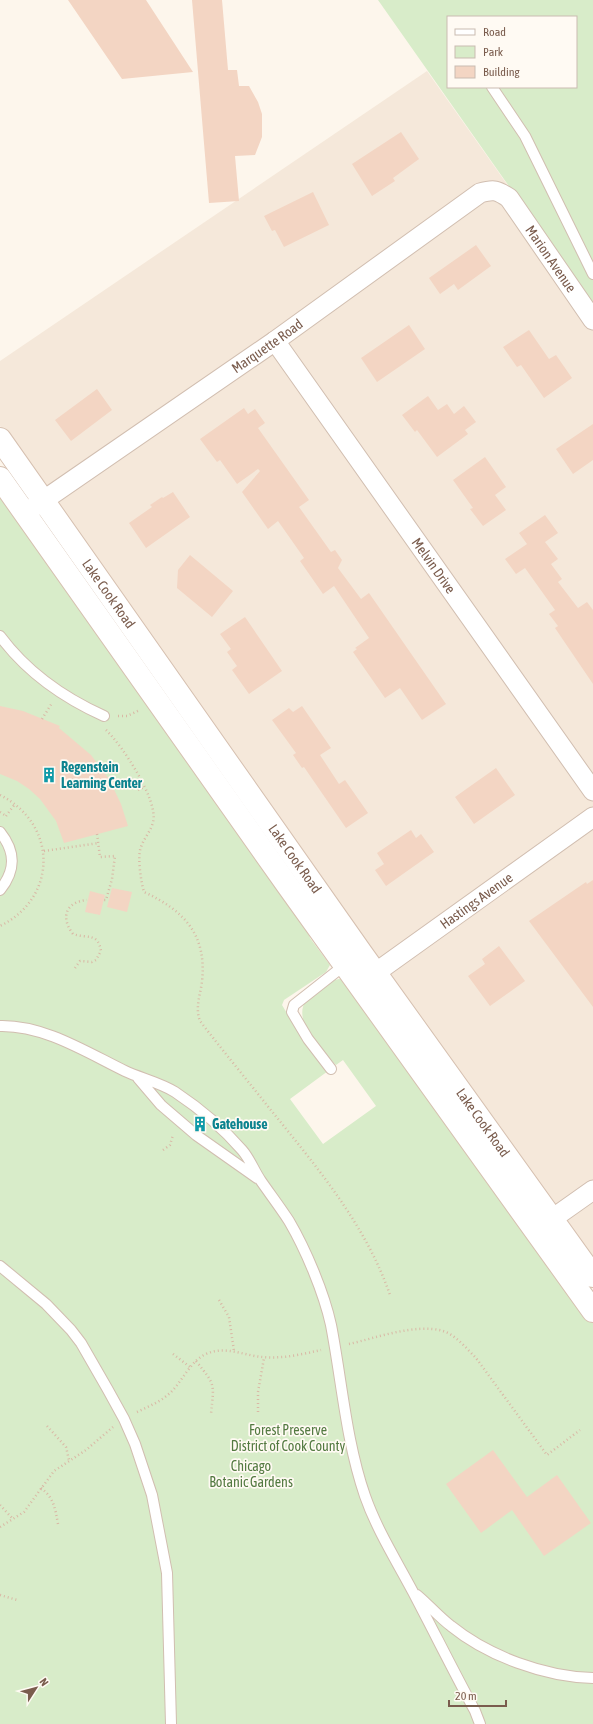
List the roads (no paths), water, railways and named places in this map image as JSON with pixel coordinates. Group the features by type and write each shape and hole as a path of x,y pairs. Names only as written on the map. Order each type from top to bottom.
{"main road":[{"name":"Lake Cook Road","path":"0,439 593,1311"},
{"name":"Lake Cook Road","path":"0,478 157,699 354,959"},
{"name":"Lake Cook Road","path":"368,979 552,1219 593,1276"}],"street":[{"name":"Marquette Road","path":"25,514 275,341 480,193 491,190 499,191 509,198"},
{"name":"Marion Avenue","path":"509,198 593,320"},
{"name":"Melvin Drive","path":"275,341 593,791"},
{"name":"Hastings Avenue","path":"368,979 593,817"},
{"path":"552,1219 593,1190"}],"lane":[{"path":"493,88 525,136 593,274"},
{"path":"0,636 19,658 42,678 85,710 104,716"},
{"path":"0,832 8,843 12,855 12,868 8,879 0,890"},
{"path":"331,1069 308,1040 292,1012 294,1005 354,959"},
{"path":"0,1026 12,1026 34,1030 61,1040 137,1077 172,1090 213,1121 243,1151 259,1179 290,1222 307,1255 330,1322 355,1461 365,1496 390,1554 411,1590 475,1711 480,1724"},
{"path":"137,1077 161,1105 196,1135 259,1179"},
{"path":"0,1266 46,1304 81,1343 124,1419 135,1444 152,1495 166,1573 171,1724"},
{"path":"411,1590 452,1627 477,1643 510,1660 545,1672 576,1678 593,1678"}],"place":[{"name":"Regenstein Learning Center","path":"49,775"},
{"name":"Gatehouse","path":"200,1124"}],"park label":[{"name":"Forest Preserve District of Cook County","path":"288,1438"},
{"name":"Chicago Botanic Gardens","path":"251,1474"}]}
